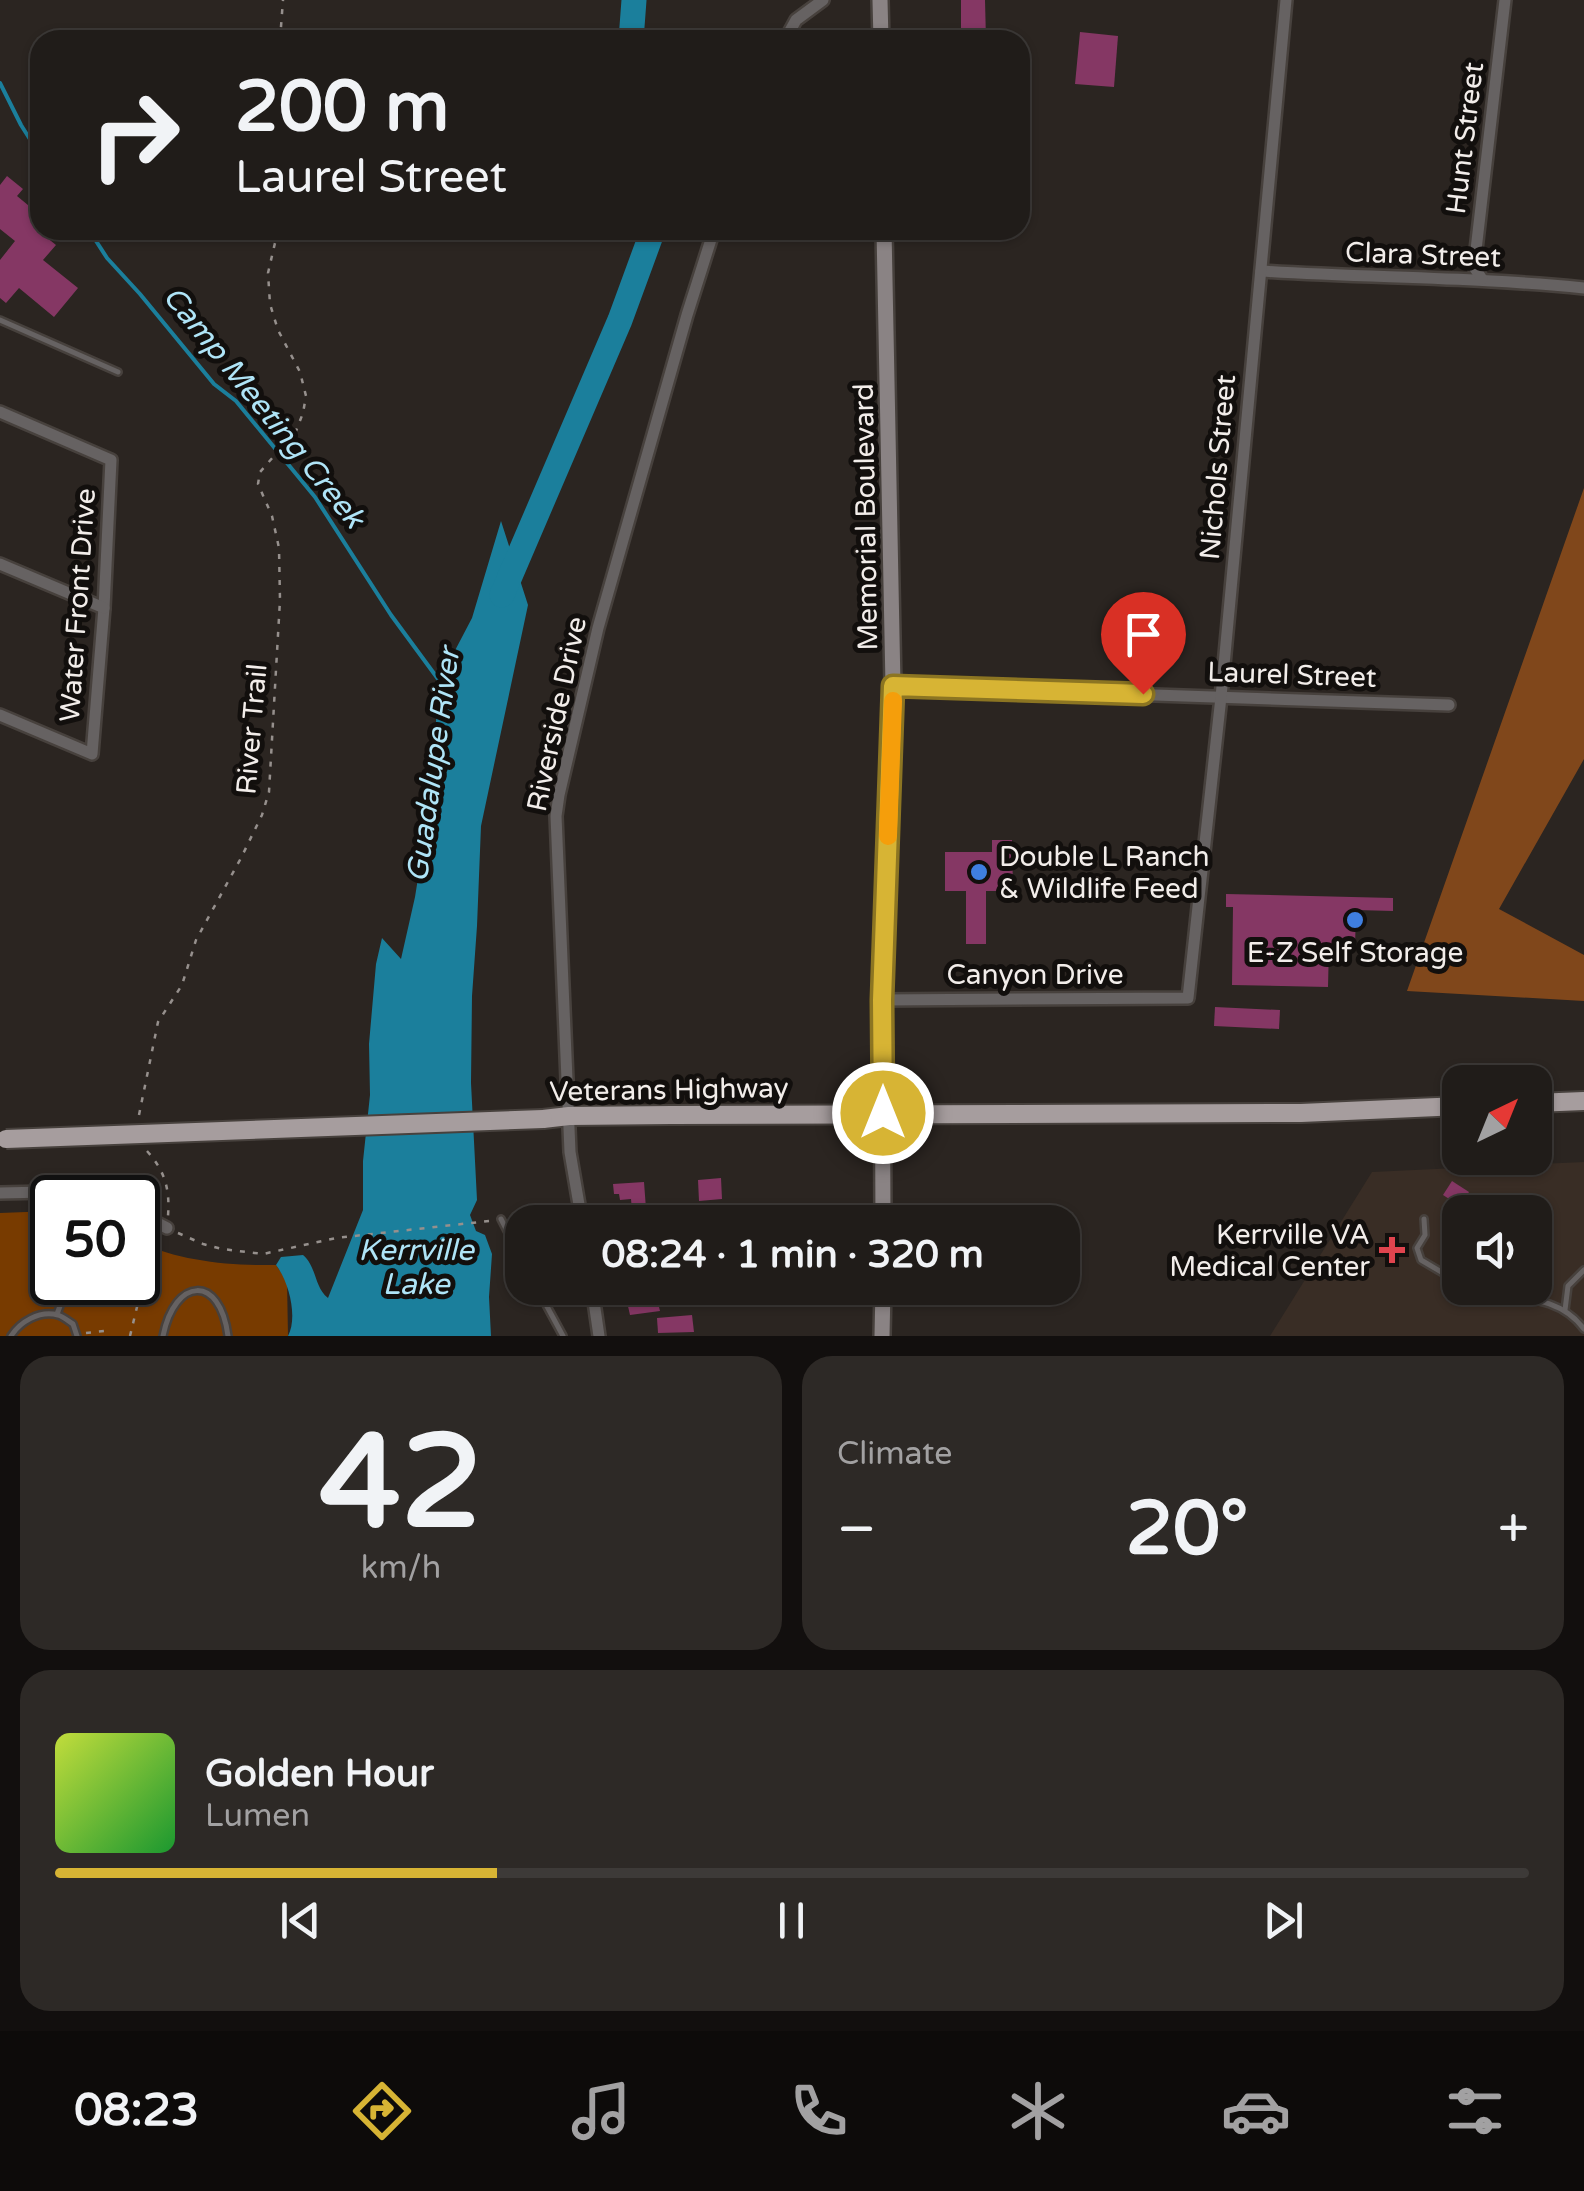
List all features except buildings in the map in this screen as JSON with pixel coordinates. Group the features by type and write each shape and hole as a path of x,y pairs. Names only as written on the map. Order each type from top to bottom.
{"main road":[{"path":"880,0 881,30"},
{"name":"Memorial Boulevard","path":"883,1205 882,1000 893,686 884,240"},
{"path":"1552,1102 1584,1101"},
{"name":"Veterans Highway","path":"3,1139 568,1116 1301,1113 1442,1107"},
{"path":"882,1305 882,1336"}],"street":[{"path":"790,30 796,20 822,0"},
{"name":"Nichols Street","path":"1188,998 1221,697 1286,0"},
{"name":"Hunt Street","path":"1482,280 1474,267 1505,0"},
{"name":"Riverside Drive","path":"579,1205 570,1152 556,816 601,618 711,240"},
{"name":"Clara Street","path":"1261,271 1584,288"},
{"name":"Water Front Drive","path":"0,412 111,460 92,754 0,715"},
{"path":"0,564 104,608"},
{"name":"Laurel Street","path":"893,686 1449,705"},
{"name":"Canyon Drive","path":"882,1000 1188,998"},
{"path":"0,1194 30,1193"},
{"path":"160,1224 168,1228"},
{"path":"595,1305 600,1336"}],"lane":[{"path":"0,320 118,372"},
{"path":"1424,1219 1425,1236 1417,1248 1419,1256 1442,1273"},
{"path":"501,1220 505,1228"},
{"path":"1566,1310 1568,1286 1584,1270"},
{"path":"163,1336 166,1320 178,1299 197,1290 217,1301 228,1336"},
{"path":"57,1314 60,1305"},
{"path":"546,1305 563,1336"},
{"path":"1552,1305 1566,1310 1584,1329"},
{"path":"11,1336 32,1316 57,1314 74,1324 77,1335"}],"path":[{"path":"280,30 282,0"},
{"name":"River Trail","path":"140,1129 138,1111 158,1022 182,985 196,940 242,858 270,792 279,548 272,516 258,484 260,472 296,430 306,396 300,372 278,330 270,304 268,273 276,240"},
{"path":"130,1336 143,1282 168,1228 170,1196 162,1168 142,1147"},
{"path":"168,1228 204,1244 244,1253 278,1252 336,1238 480,1222"},
{"path":"77,1335 104,1331 104,1336"}],"shaded area":[{"path":"1584,488 1584,759 1499,909 1584,955 1584,1001 1407,991"},
{"name":"Kerrville VA Medical Center","path":"1584,1162 1584,1336 1270,1336 1372,1172 1442,1169 1442,1175 1552,1175 1552,1164"},
{"path":"30,1212 30,1305 160,1305 160,1250 206,1261 276,1265 287,1281 288,1336 0,1336 0,1213"}],"water":[{"name":"Kerrville Lake","path":"501,521 528,605 481,826 472,996 471,1083 477,1200 470,1215 476,1231 485,1235 492,1254 491,1336 288,1336 291,1300 276,1265 281,1257 303,1255 328,1298 363,1210 376,964 382,938 401,959 430,803 439,681 472,618"}],"waterway":[{"name":"Guadalupe River","path":"632,30 634,0"},
{"name":"Camp Meeting Creek","path":"0,83 30,139"},
{"name":"Camp Meeting Creek","path":"95,240 214,384 236,401 315,497 391,615 441,683"},
{"name":"Guadalupe River","path":"502,595 620,320 649,240"}],"slow traffic":[{"path":"888,836 893,701"}],"place":[{"name":"Double L Ranch & Wildlife Feed","path":"979,872"},
{"name":"E-Z Self Storage","path":"1355,920"},
{"name":"Kerrville VA Medical Center","path":"1392,1250"}],"route":[{"path":"883,1113 882,1000 893,686 1143,694"}]}
